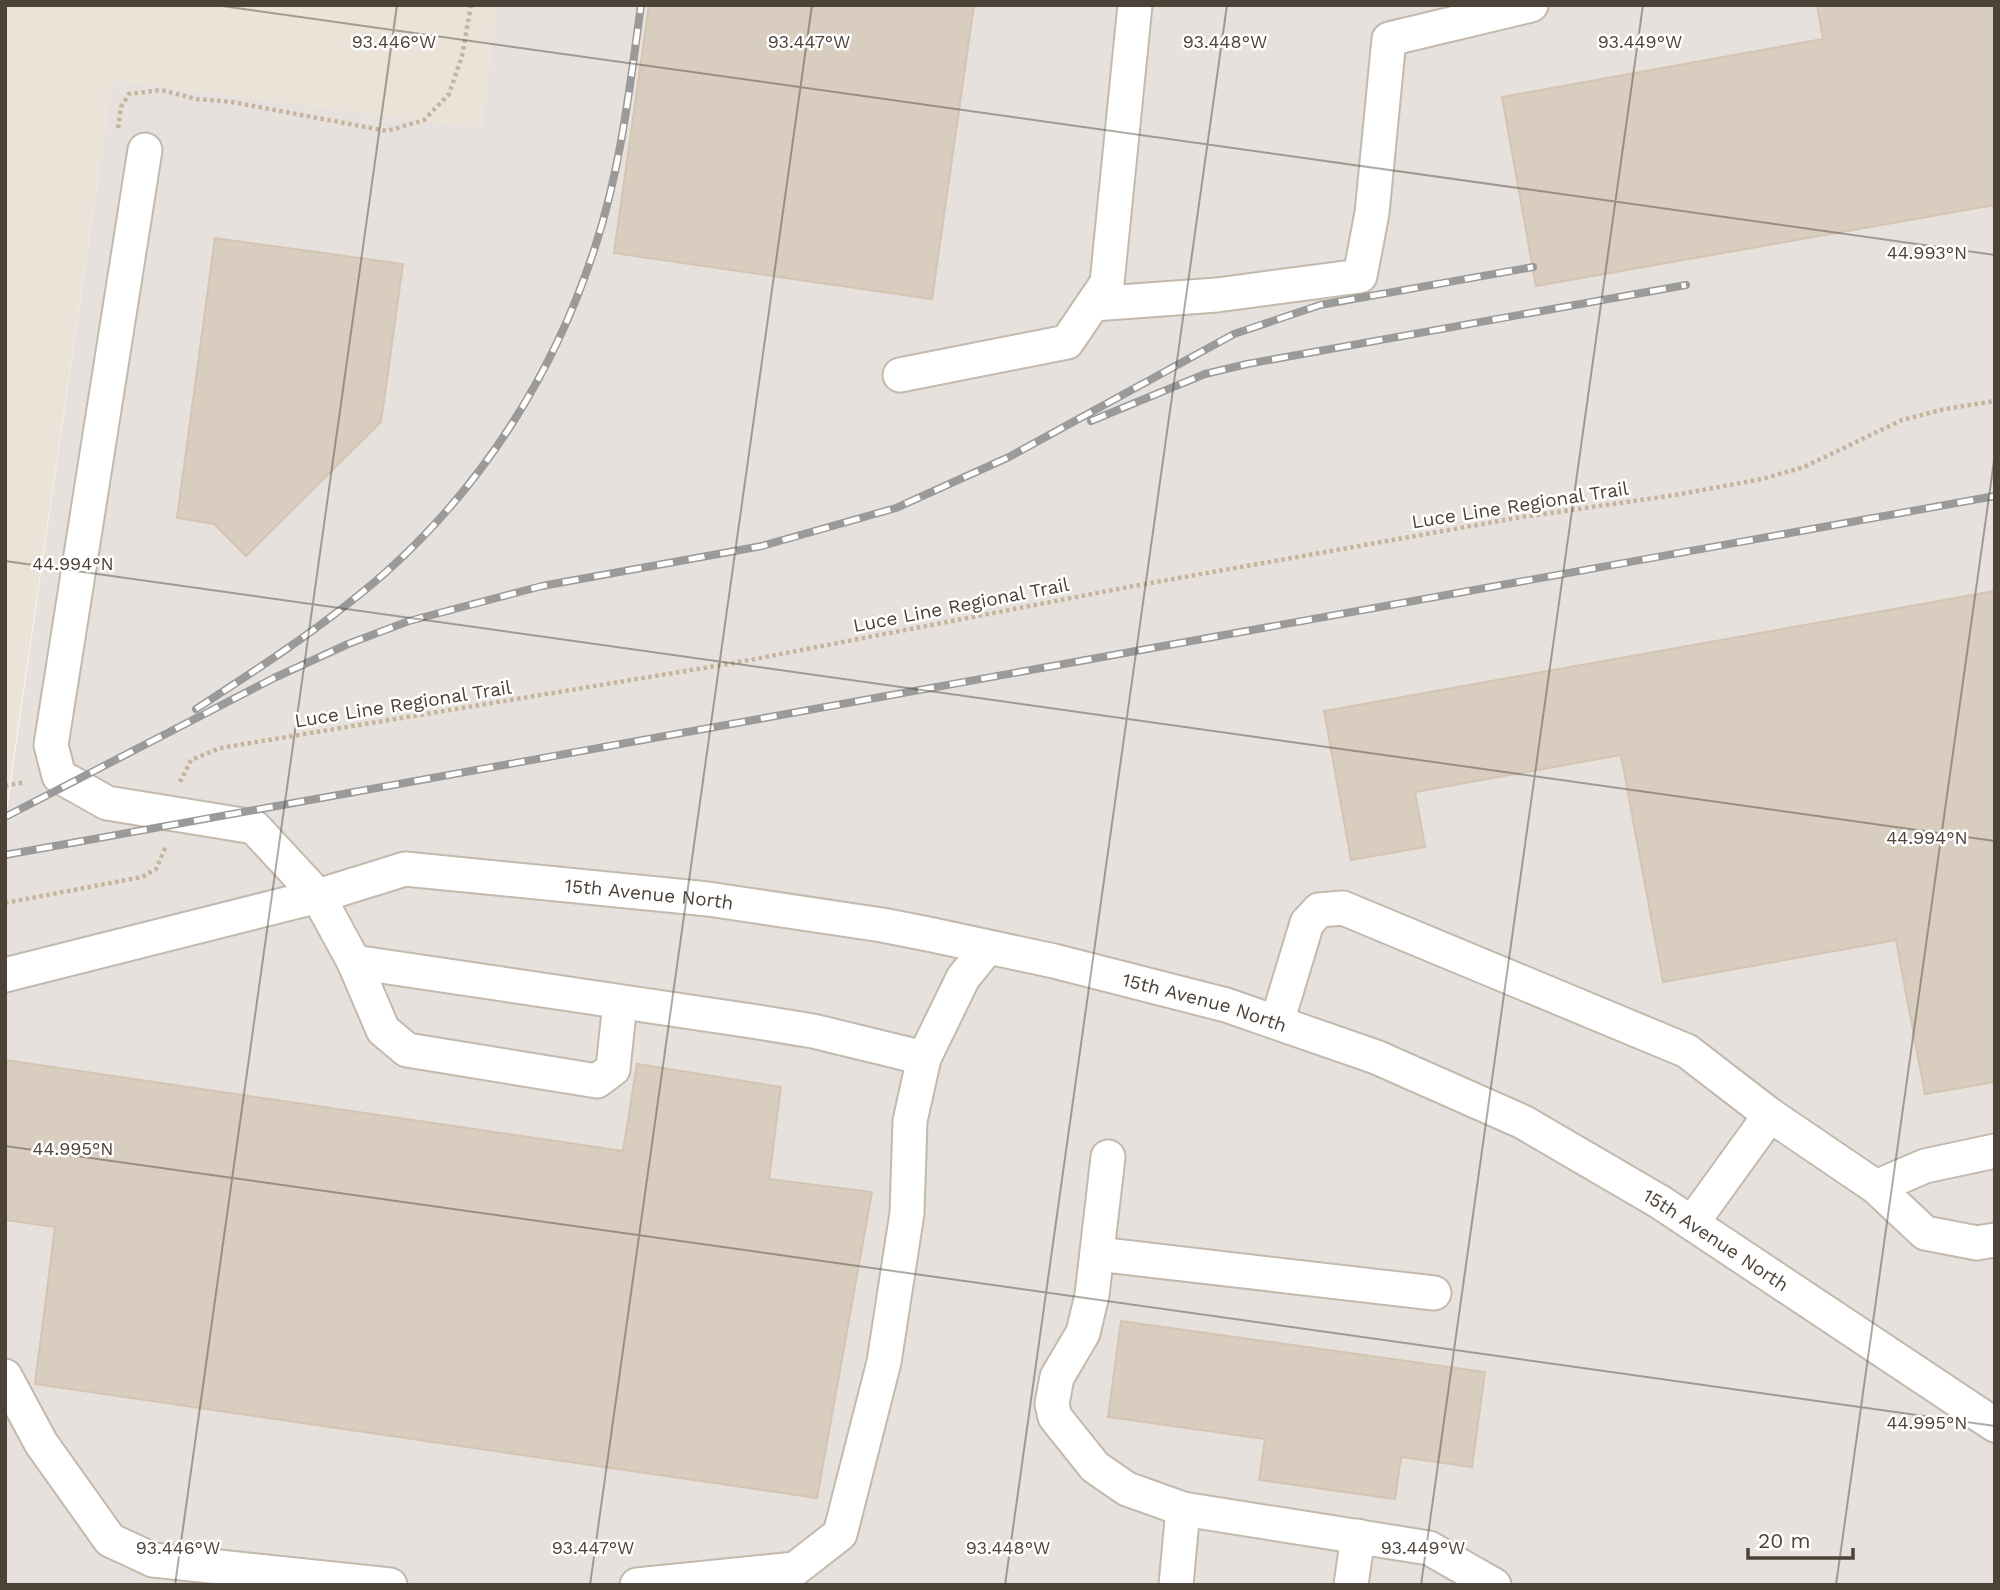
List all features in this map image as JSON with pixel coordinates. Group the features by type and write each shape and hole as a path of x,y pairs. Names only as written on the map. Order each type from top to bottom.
{"street":[{"path":"900,375 1067,342 1107,284 1135,5"},
{"path":"1093,304 1217,295 1360,276 1372,213 1389,39 1531,5"},
{"path":"145,150 51,745 60,776 107,803 254,827 318,896 354,962 383,1030 407,1050 597,1081 613,1069 620,1002"},
{"name":"15th Avenue North","path":"5,975 318,896 405,869 708,899 882,925 1054,961 1212,1001 1278,1022 1376,1057 1522,1122 1660,1202 1995,1425"},
{"path":"1278,1022 1307,923 1320,910 1343,908 1687,1051 1770,1115 1876,1187 1925,1233 1977,1242 1995,1240"},
{"path":"638,1585 795,1569 840,1534 884,1362 907,1213 910,1121 924,1058 963,978 988,947"},
{"path":"354,962 813,1031 924,1058"},
{"path":"1692,1223 1770,1115"},
{"path":"1876,1187 1924,1166 1995,1151"},
{"path":"1108,1157 1092,1295 1083,1333 1058,1377 1052,1396 1055,1417 1095,1467 1127,1489 1183,1509 1429,1548 1494,1585"},
{"path":"1097,1254 1434,1293"},
{"path":"5,1376 41,1443 110,1540 153,1560 390,1585"},
{"path":"1176,1585 1183,1509"},
{"path":"1351,1585 1359,1536"}],"path":[{"path":"232,102 387,131 424,120 449,94 463,56 471,5"},
{"name":"Luce Line Regional Trail","path":"5,903 142,877 156,869 164,854 180,781 191,760 220,748 734,663 1163,581 1516,518 1675,495 1762,479 1804,467 1902,420 1995,401"}],"shaded area":[{"path":"5,5 497,5 481,128 112,80 5,814"},
{"path":"497,5 1995,5 1995,1585 5,1585 5,825 112,80 481,128"}],"building":[{"path":"649,5 974,5 932,299 614,253"},
{"path":"1817,5 1995,5 1995,205 1536,286 1502,97 1823,39"},
{"path":"215,238 403,264 381,422 246,556 214,524 177,518"},
{"path":"1995,591 1995,1082 1925,1094 1896,940 1663,982 1621,755 1415,792 1425,847 1351,860 1324,711"},
{"path":"5,1060 623,1151 637,1064 781,1087 769,1179 872,1192 817,1498 35,1384 55,1227 5,1220"},
{"path":"1121,1321 1485,1372 1472,1467 1401,1457 1395,1499 1259,1480 1265,1439 1108,1417"}],"railway":[{"path":"196,709 317,627 385,573 421,539 454,502 513,423 538,380 580,291 605,215 629,95 641,5"},
{"path":"5,817 274,678 348,644 409,621 542,586 762,546 896,508 1009,457 1234,334 1320,305 1533,267"},
{"path":"1091,421 1205,374 1247,364 1686,285"},
{"path":"5,855 1995,496"}]}
